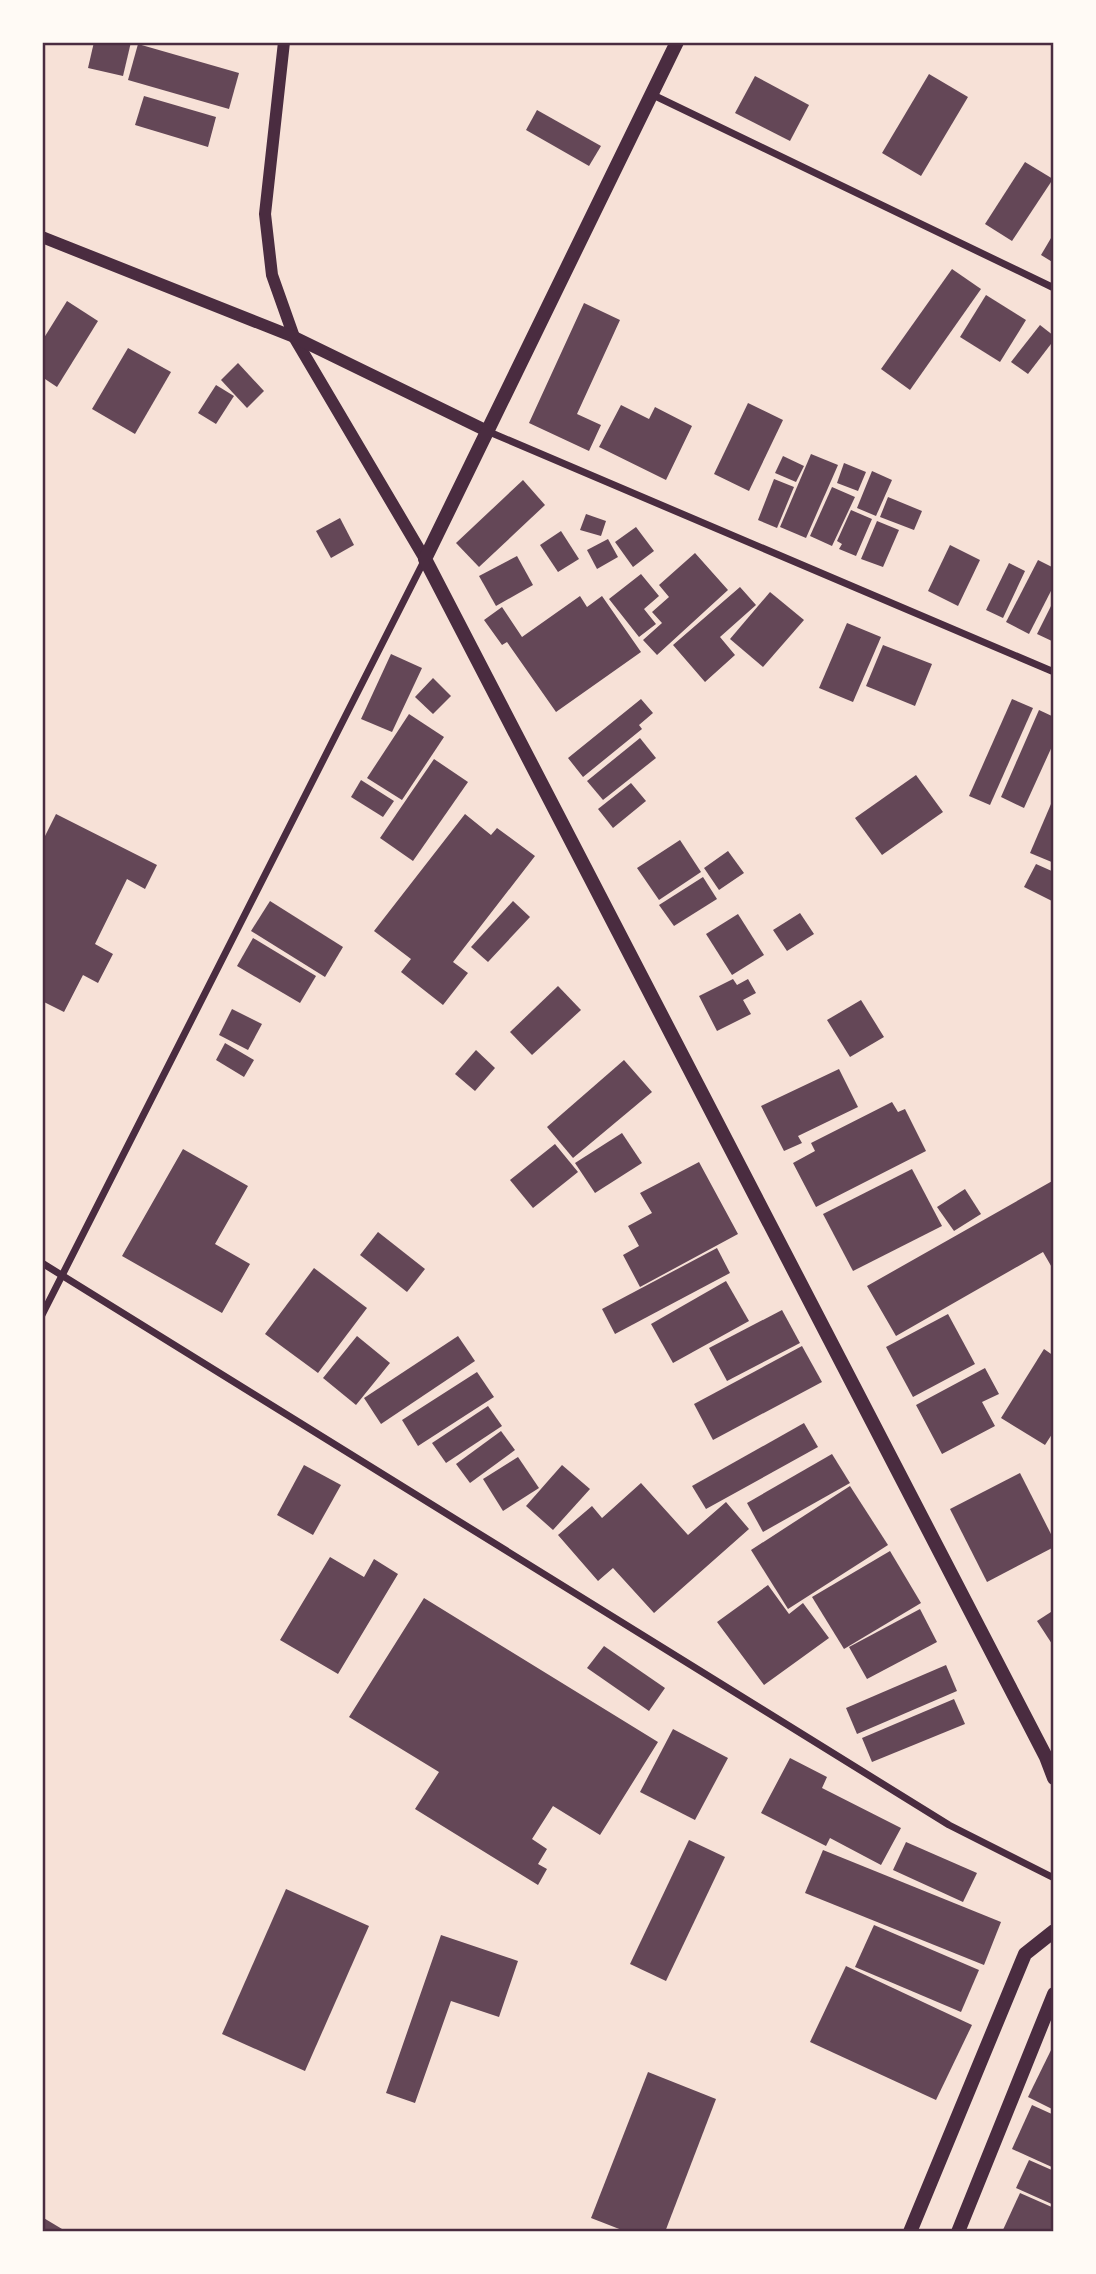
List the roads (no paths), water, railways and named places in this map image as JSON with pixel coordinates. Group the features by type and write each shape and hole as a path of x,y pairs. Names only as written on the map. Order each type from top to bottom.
{"main road":[{"path":"677,42 425,559 1046,1757 1054,1778"},
{"path":"910,2232 1026,1954 1054,1931"},
{"path":"958,2232 1054,1994"}],"street":[{"path":"42,1315 425,559 294,337 272,275 265,215 284,42"},
{"path":"650,94 1054,288"},
{"path":"42,237 294,337 487,431 1054,672"},
{"path":"42,1263 949,1825 1054,1878"}]}
